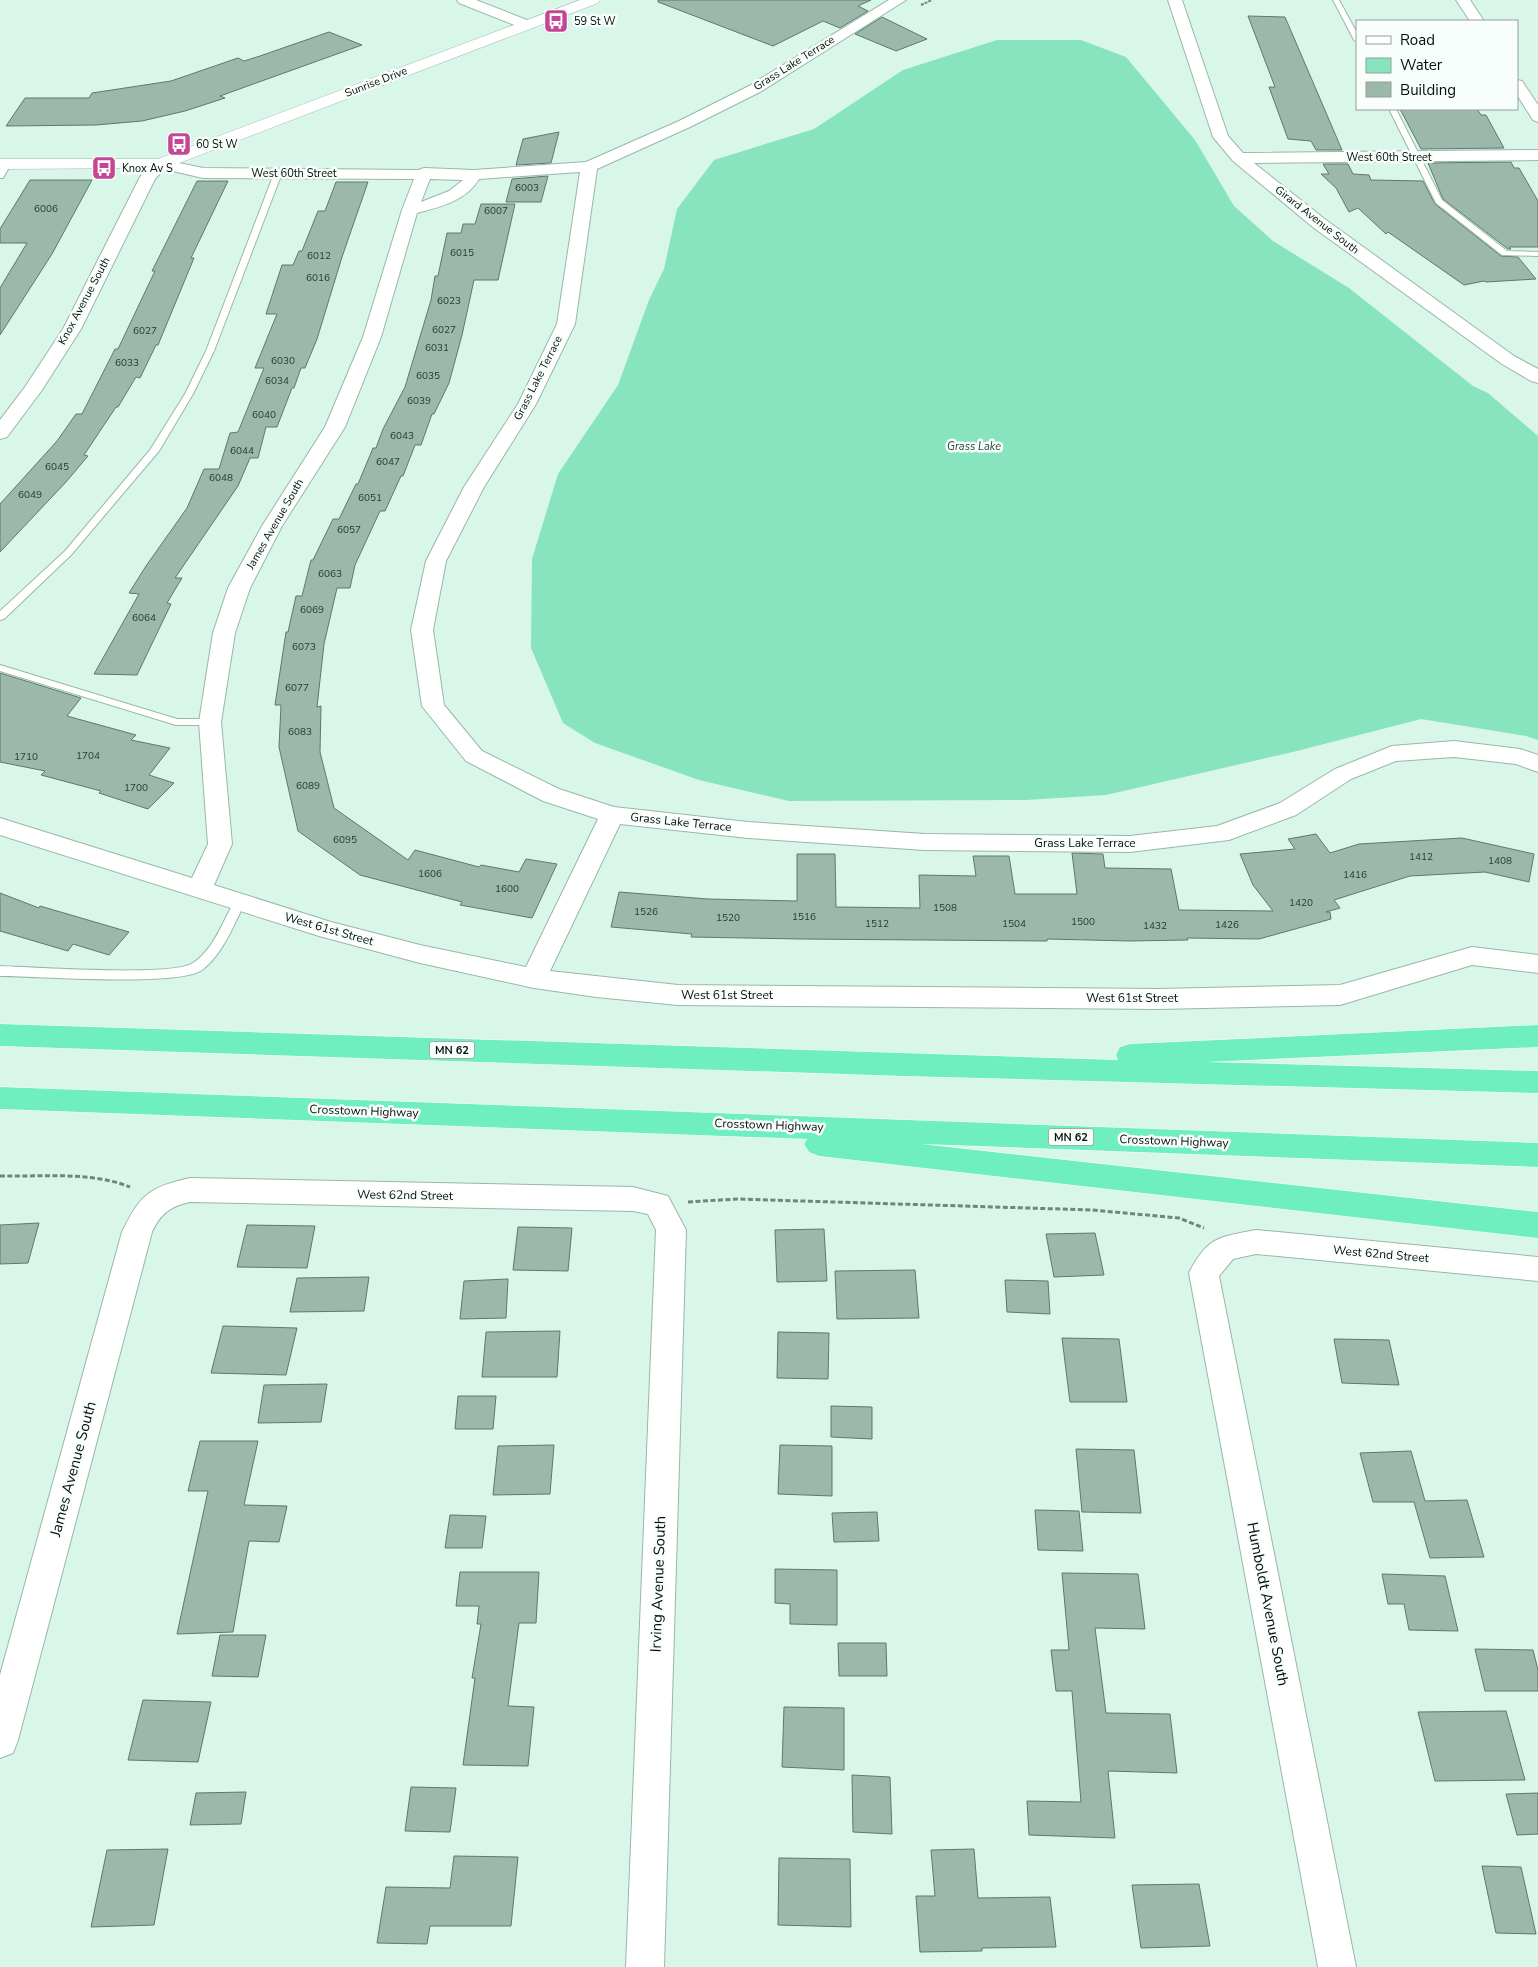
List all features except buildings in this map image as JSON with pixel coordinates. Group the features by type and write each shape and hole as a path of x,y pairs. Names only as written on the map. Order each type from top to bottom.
{"highway":[{"name":"MN 62","path":"0,1035 903,1065 1538,1082"},
{"path":"903,1065 1538,1036"},
{"name":"Crosstown Highway","path":"0,1098 1538,1155"},
{"path":"604,1119 1538,1225"}],"street":[{"path":"464,0 528,25"},
{"name":"Sunrise Drive","path":"160,164 593,0"},
{"name":"Grass Lake Terrace","path":"899,0 870,14 777,76 735,99 589,167 566,324 527,404 474,487 436,560 422,630 433,706 474,756 551,795 612,815 748,830 925,842 1130,844 1220,834 1288,809 1343,774 1392,754 1454,749 1520,756 1538,764"},
{"name":"Girard Avenue South","path":"1175,0 1221,137 1239,158 1320,224 1508,360 1538,377"},
{"path":"1463,0 1476,20"},
{"path":"1518,86 1538,117"},
{"name":"West 60th Street","path":"1239,158 1538,155"},
{"name":"West 60th Street","path":"2,168 160,164 203,173 424,173 474,175 589,167"},
{"name":"Knox Avenue South","path":"0,433 33,390 72,328 148,177 160,164"},
{"name":"James Avenue South","path":"199,889 220,844 210,722 224,633 239,588 272,526 336,428 372,337 410,210 424,173"},
{"path":"410,210 439,203 466,188 474,175"},
{"path":"534,978 612,815"},
{"name":"West 61st Street","path":"0,826 328,930 420,954 534,978 596,987 678,994 1158,999 1340,995 1472,956 1538,964"},
{"name":"West 62nd Street","path":"154,1202 172,1194 190,1190 633,1199 658,1204"},
{"name":"James Avenue South","path":"0,1740 137,1232 145,1214 154,1202"},
{"name":"Irving Avenue South","path":"645,1967 671,1230 658,1204"},
{"name":"West 62nd Street","path":"1224,1248 1256,1242 1538,1269"},
{"name":"Humboldt Avenue South","path":"1224,1248 1204,1273 1337,1967"}],"lane":[{"path":"1336,0 1356,38"},
{"path":"1393,110 1439,201 1505,253 1538,254"},
{"path":"0,616 68,553 154,451 190,394 210,351 278,173"},
{"path":"0,668 176,722 210,722"},
{"path":"0,971 163,975 196,968 212,953 238,903"}],"path":[{"path":"0,1176 100,1179 125,1184 154,1202"},
{"path":"658,1204 737,1199 1092,1210 1179,1218 1207,1229 1224,1248"}],"water":[{"name":"Grass Lake","path":"997,40 1081,40 1126,57 1195,140 1234,206 1273,241 1349,288 1473,386 1488,393 1538,436 1538,740 1526,736 1421,719 1297,751 1106,795 1026,800 789,801 699,780 595,743 563,723 531,648 532,559 558,474 618,385 649,300 664,269 677,209 714,160 814,129 903,70"}],"place":[{"name":"59 St W","path":"556,21"},
{"name":"60 St W","path":"179,144"},
{"name":"Knox Av S","path":"104,168"}]}
